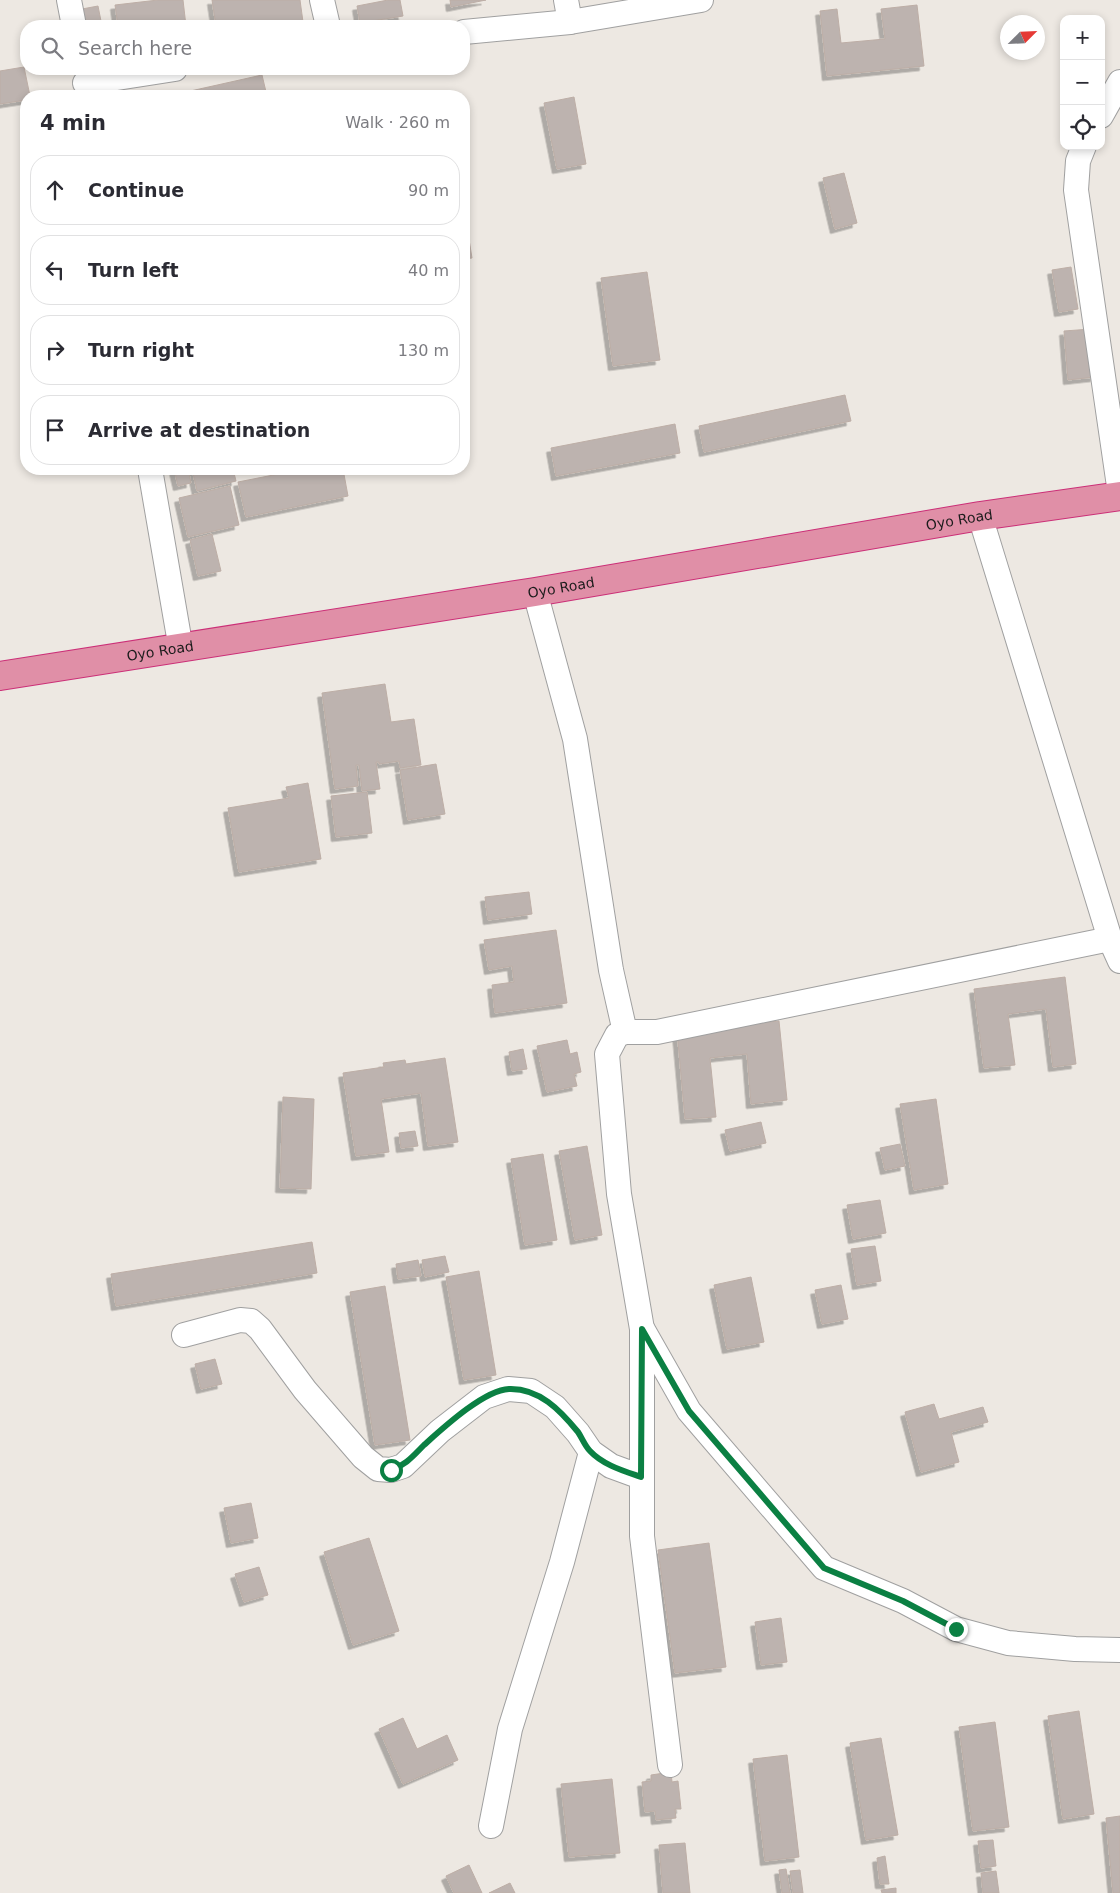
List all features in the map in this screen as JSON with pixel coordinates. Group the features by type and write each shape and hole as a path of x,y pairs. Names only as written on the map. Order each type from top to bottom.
{"highway":[{"name":"Oyo Road","path":"0,676 535,592 1120,494"}],"street":[{"path":"68,0 73,20"},
{"path":"322,0 327,20"},
{"path":"470,31 568,11 701,0"},
{"path":"84,83 136,75"},
{"path":"1082,150 1078,161 1076,190 1120,494"},
{"path":"151,475 180,649"},
{"path":"980,516 1110,939 1120,961"},
{"path":"535,592 575,739 611,970 625,1032"},
{"path":"670,1765 642,1536 642,1329 619,1194 607,1054 617,1035 625,1032 658,1032 1110,939"},
{"path":"184,1335 240,1320 251,1321 260,1329 305,1390 363,1457 378,1469 391,1470 403,1466 440,1431 484,1397 508,1389 531,1391 555,1407 578,1433 591,1452 611,1466 641,1477"},
{"path":"642,1329 689,1411 824,1568 903,1601 956,1629 1008,1643 1075,1649 1120,1650"},
{"path":"491,1826 510,1729 562,1562 591,1452"}],"building":[{"path":"158,0 183,0 185,20 117,20 115,5"},
{"path":"212,0 300,0 303,20 215,20"},
{"path":"388,0 400,0 403,16 378,20 359,20 357,6"},
{"path":"450,0 486,0 451,7"},
{"path":"917,5 924,66 827,76 820,11 837,9 841,43 885,39 881,9"},
{"path":"98,6 101,20 84,20 82,9"},
{"path":"20,68 20,75 26,75 29,90 20,90 20,101 0,104 0,71"},
{"path":"262,75 266,90 195,90"},
{"path":"574,97 586,164 557,169 544,103"},
{"path":"844,173 857,223 835,229 823,178"},
{"path":"1071,267 1078,309 1059,312 1052,270"},
{"path":"647,272 660,360 613,366 601,278"},
{"path":"1091,329 1095,377 1068,380 1064,331"},
{"path":"845,395 851,421 704,452 699,426"},
{"path":"675,424 680,453 556,476 551,448"},
{"path":"175,475 189,475 191,483 178,486"},
{"path":"193,475 234,475 236,481 197,491"},
{"path":"274,475 344,475 348,496 246,517 238,482"},
{"path":"230,486 239,525 188,537 179,498"},
{"path":"212,534 221,571 198,576 190,540"},
{"path":"385,684 391,722 414,719 421,765 400,768 399,761 379,764 379,762 376,762 380,789 362,791 359,765 356,765 358,786 335,789 322,693"},
{"path":"436,764 445,814 408,820 400,770"},
{"path":"308,783 321,859 239,872 228,808 289,798 286,787"},
{"path":"367,792 372,833 336,837 331,796"},
{"path":"529,892 532,914 488,920 485,897"},
{"path":"556,930 567,1003 495,1013 492,985 514,982 512,966 489,970 484,940"},
{"path":"1065,977 1076,1064 1053,1067 1046,1009 1008,1014 1015,1065 984,1068 974,989"},
{"path":"779,1021 787,1100 751,1104 747,1054 710,1058 716,1117 685,1119 677,1031"},
{"path":"567,1040 570,1054 577,1052 581,1072 574,1074 577,1086 547,1092 537,1046"},
{"path":"523,1049 527,1069 512,1071 509,1052"},
{"path":"445,1058 458,1142 428,1146 421,1093 381,1099 389,1152 356,1156 343,1073 384,1067 383,1063 405,1060 406,1064"},
{"path":"283,1097 314,1099 311,1189 280,1188"},
{"path":"936,1099 948,1184 914,1190 900,1104"},
{"path":"761,1122 766,1143 730,1151 725,1130"},
{"path":"415,1131 418,1146 401,1148 399,1133"},
{"path":"900,1144 905,1166 885,1170 880,1148"},
{"path":"587,1146 602,1235 575,1240 559,1151"},
{"path":"543,1154 557,1240 525,1245 511,1159"},
{"path":"880,1200 886,1233 853,1239 847,1205"},
{"path":"312,1242 317,1273 116,1306 111,1274"},
{"path":"875,1246 881,1281 857,1285 851,1249"},
{"path":"445,1256 449,1272 425,1277 422,1260"},
{"path":"418,1260 421,1276 398,1279 396,1264"},
{"path":"479,1271 496,1375 464,1380 446,1277"},
{"path":"751,1277 764,1342 727,1349 714,1285"},
{"path":"841,1285 848,1319 822,1324 815,1290"},
{"path":"385,1286 410,1440 375,1445 350,1292"},
{"path":"215,1359 222,1384 201,1389 195,1364"},
{"path":"934,1404 939,1419 983,1407 988,1422 951,1432 959,1462 921,1472 905,1412"},
{"path":"251,1503 258,1538 231,1543 224,1508"},
{"path":"369,1538 399,1631 353,1645 324,1552"},
{"path":"709,1543 726,1667 675,1673 658,1550"},
{"path":"259,1567 268,1595 244,1602 235,1574"},
{"path":"781,1618 787,1662 761,1665 755,1622"},
{"path":"1079,1711 1094,1814 1063,1819 1048,1716"},
{"path":"403,1718 417,1749 447,1735 458,1760 403,1784 379,1729"},
{"path":"995,1722 1009,1827 973,1831 959,1727"},
{"path":"881,1738 898,1835 866,1840 850,1743"},
{"path":"787,1755 799,1857 765,1861 753,1759"},
{"path":"671,1772 672,1782 678,1781 681,1809 675,1809 676,1818 656,1820 655,1811 645,1812 642,1782 651,1781 651,1775"},
{"path":"612,1779 620,1853 569,1857 561,1784"},
{"path":"1120,1816 1120,1893 1113,1893 1106,1818"},
{"path":"993,1840 996,1866 981,1868 978,1841"},
{"path":"685,1843 690,1893 663,1893 659,1845"},
{"path":"885,1856 889,1884 880,1884 877,1858"},
{"path":"469,1865 482,1893 454,1893 446,1876"},
{"path":"786,1869 790,1893 782,1893 779,1870"},
{"path":"800,1870 803,1893 793,1893 790,1871"},
{"path":"996,1871 999,1893 983,1893 981,1873"},
{"path":"510,1883 515,1893 489,1893"},
{"path":"896,1888 896,1893 882,1893 881,1890"}],"route":[{"path":"391,1470 403,1466 440,1431 484,1397 508,1389 531,1391 555,1407 578,1433 591,1452 611,1466 641,1477 642,1329 689,1411 824,1568 903,1601 956,1629"}]}
